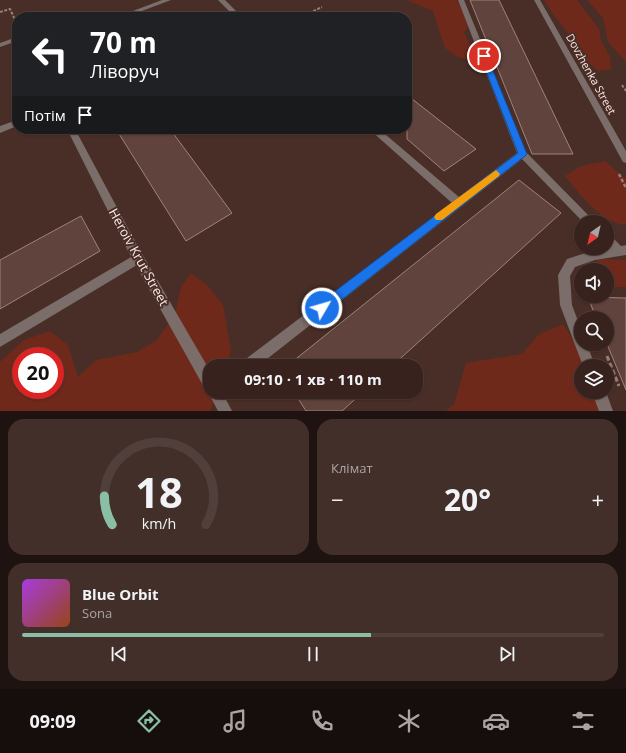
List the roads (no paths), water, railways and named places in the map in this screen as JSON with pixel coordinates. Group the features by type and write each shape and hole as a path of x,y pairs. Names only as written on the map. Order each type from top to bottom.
{"street":[{"path":"134,12 168,0"},
{"path":"221,0 234,12"},
{"path":"461,0 522,154 583,215"},
{"name":"Dovzhenka Street","path":"537,0 626,159"},
{"path":"0,45 12,41"},
{"path":"0,130 12,125"},
{"name":"Heroiv Krut Street","path":"74,134 138,258 203,372"},
{"path":"379,134 458,202"},
{"path":"257,359 522,154"},
{"path":"586,359 566,305 564,275 571,262 595,255 622,250"},
{"path":"0,341 138,258"},
{"path":"218,399 225,411"},
{"path":"602,399 606,411"}]}
